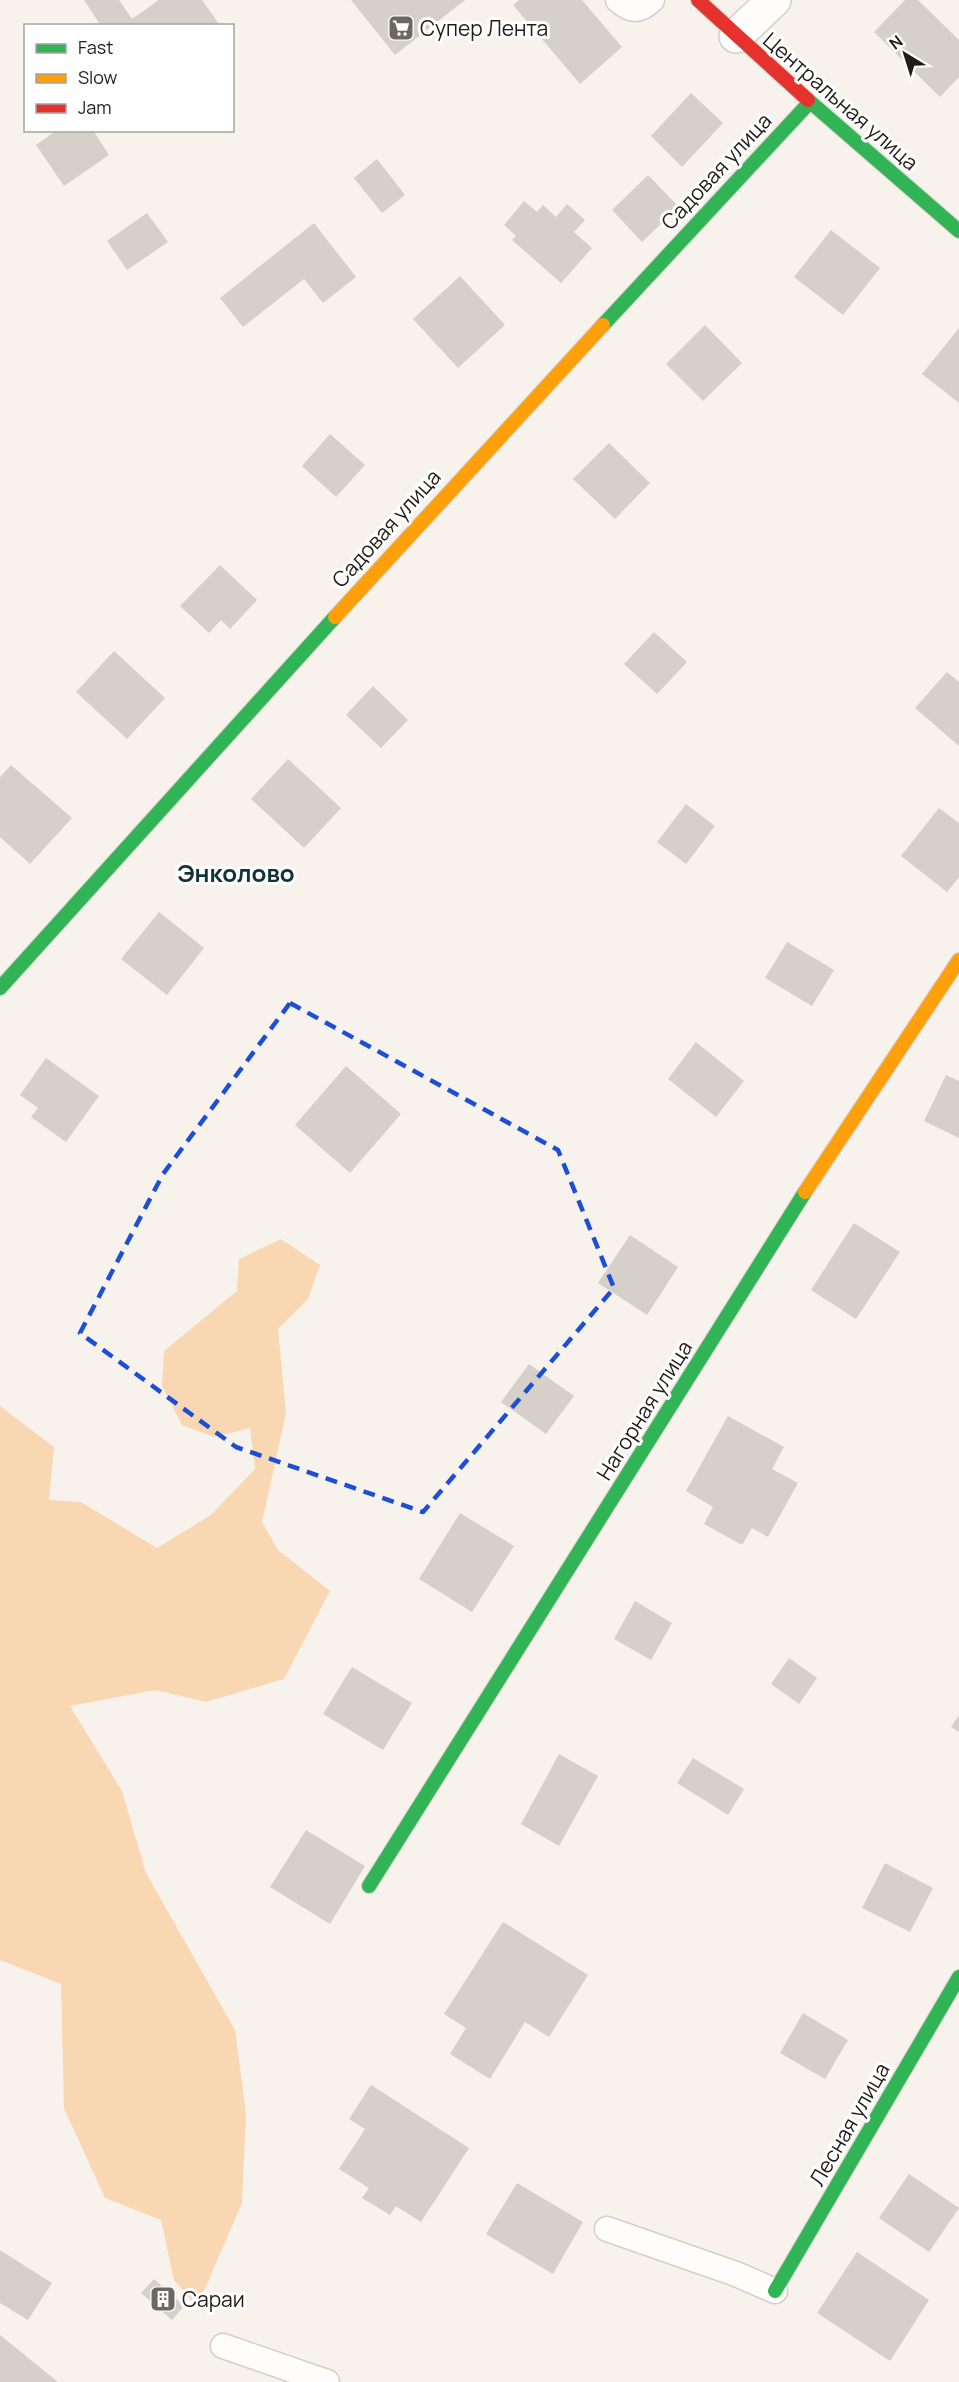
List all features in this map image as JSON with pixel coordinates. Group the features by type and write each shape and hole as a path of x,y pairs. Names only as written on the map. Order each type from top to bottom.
{"street":[{"name":"Центральная улица","path":"698,0 810,102 959,231"},
{"path":"736,36 774,0"},
{"name":"Садовая улица","path":"0,988 449,490 810,102"},
{"name":"Нагорная улица","path":"369,1886 816,1175 959,960"},
{"name":"Лесная улица","path":"775,2291 959,1977"}],"lane":[{"path":"618,0 627,8 635,10 644,7 652,0"},
{"path":"606,2229 736,2274 775,2291"},
{"path":"223,2346 327,2382"}],"highlighted area":[{"path":"290,1003 558,1150 614,1288 423,1512 236,1447 80,1333 163,1174"}],"shaded area":[{"path":"281,1239 320,1265 308,1299 278,1329 286,1413 262,1522 278,1550 330,1591 284,1679 206,1702 155,1690 70,1706 122,1791 146,1873 235,2030 246,2113 242,2203 197,2307 174,2280 161,2220 105,2198 64,2108 61,1984 0,1960 0,1406 54,1447 49,1500 81,1502 157,1548 211,1515 255,1469 250,1428 214,1437 182,1425 162,1386 164,1351 237,1291 239,1259"}],"building":[{"path":"84,0 119,0 132,19 159,0 202,0 219,24 100,24"},
{"name":"Супер Лента","path":"351,0 465,0 395,55"},
{"path":"519,0 582,0 622,47 580,84 513,5"},
{"path":"905,0 918,0 959,40 959,77 940,97 874,32"},
{"path":"691,93 723,123 682,167 651,136"},
{"path":"54,132 94,132 109,155 64,186 36,145"},
{"path":"377,159 405,195 382,213 354,178"},
{"path":"648,175 679,207 642,242 612,210"},
{"path":"524,201 537,212 543,205 556,217 567,204 585,220 574,232 592,248 561,283 512,240 516,236 504,225"},
{"path":"147,213 168,242 127,270 107,241"},
{"path":"314,223 356,277 323,303 304,279 243,327 220,298"},
{"path":"831,230 880,268 843,315 794,277"},
{"path":"460,276 505,325 458,368 413,319"},
{"path":"705,325 742,363 703,401 666,364"},
{"path":"959,328 959,403 922,374"},
{"path":"330,434 365,465 336,497 302,466"},
{"path":"609,443 650,483 615,519 573,479"},
{"path":"220,565 257,600 230,629 221,620 209,633 180,606"},
{"path":"654,632 687,662 657,694 624,664"},
{"path":"114,651 165,698 127,739 76,692"},
{"path":"947,672 959,682 959,746 915,708"},
{"path":"373,686 408,720 381,748 346,715"},
{"path":"288,759 341,808 304,848 251,799"},
{"path":"11,765 72,818 30,864 0,837 0,777"},
{"path":"686,804 715,826 686,864 657,842"},
{"path":"939,808 959,823 959,877 947,892 901,856"},
{"path":"159,912 204,948 167,995 121,959"},
{"path":"787,942 834,970 812,1006 765,978"},
{"path":"696,1042 744,1081 716,1117 668,1079"},
{"path":"46,1058 99,1096 66,1142 31,1117 38,1108 20,1095"},
{"path":"346,1066 401,1114 350,1173 295,1125"},
{"path":"946,1075 959,1081 959,1138 924,1121"},
{"path":"854,1223 900,1252 856,1319 811,1290"},
{"path":"630,1235 678,1267 647,1315 598,1283"},
{"path":"529,1364 574,1396 546,1434 501,1402"},
{"path":"728,1416 784,1447 772,1469 798,1483 768,1537 752,1528 742,1545 704,1524 713,1507 686,1491"},
{"path":"460,1513 514,1546 472,1612 419,1579"},
{"path":"635,1601 672,1623 651,1660 614,1639"},
{"path":"789,1658 817,1678 799,1704 771,1684"},
{"path":"352,1667 412,1703 383,1750 323,1714"},
{"path":"959,1715 959,1732 951,1727"},
{"path":"559,1754 598,1776 559,1846 521,1824"},
{"path":"693,1758 744,1789 728,1815 677,1783"},
{"path":"306,1830 365,1866 330,1924 270,1887"},
{"path":"885,1863 933,1888 910,1932 862,1908"},
{"path":"503,1922 588,1975 549,2037 525,2022 490,2079 450,2054 466,2028 444,2014"},
{"path":"803,2013 848,2040 825,2079 780,2053"},
{"path":"371,2085 469,2148 421,2222 396,2206 390,2215 362,2198 369,2188 339,2169 365,2129 349,2119"},
{"path":"909,2174 959,2208 929,2252 879,2218"},
{"path":"517,2183 583,2222 553,2274 486,2234"},
{"path":"0,2250 52,2283 28,2320 0,2303"},
{"path":"857,2252 929,2300 890,2361 817,2313"},
{"name":"Сараи","path":"154,2279 184,2306 172,2320 141,2293"},
{"path":"0,2335 58,2382 0,2382"}],"traffic: fast":[{"path":"808,100 959,231"},
{"path":"603,325 810,102"},
{"path":"0,988 335,617"},
{"path":"369,1886 805,1192"},
{"path":"775,2291 959,1977"}],"traffic: slow":[{"path":"335,617 603,325"},
{"path":"805,1192 959,960"}],"traffic: jam":[{"path":"698,0 808,100"}],"place":[{"name":"Супер Лента","path":"401,28"},
{"name":"Сараи","path":"163,2299"}],"district":[{"name":"Энколово","path":"236,872"}]}
